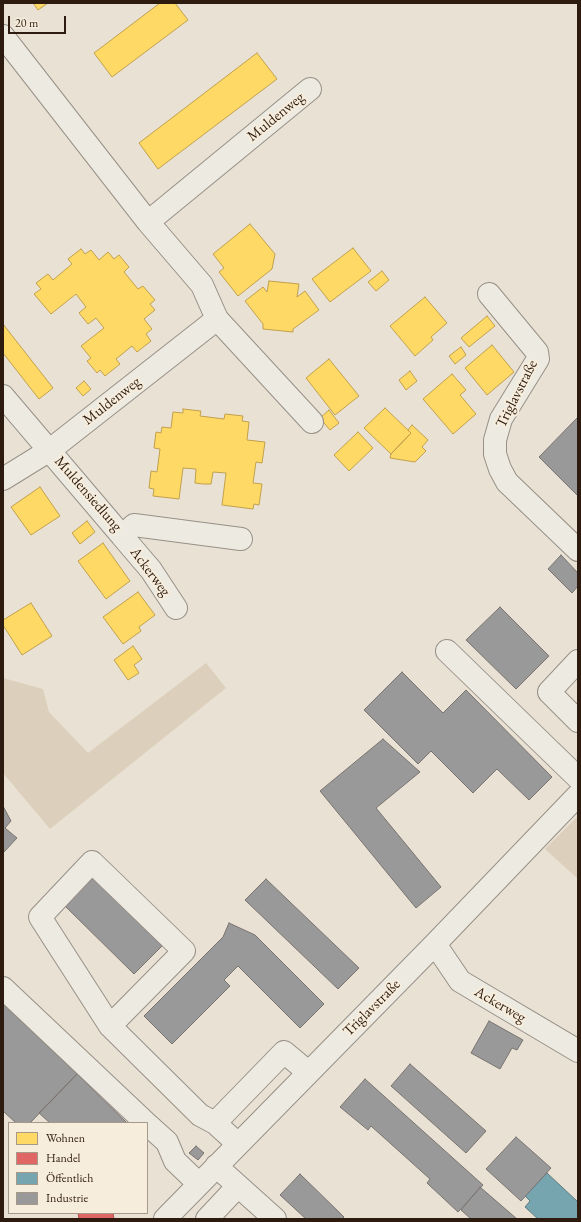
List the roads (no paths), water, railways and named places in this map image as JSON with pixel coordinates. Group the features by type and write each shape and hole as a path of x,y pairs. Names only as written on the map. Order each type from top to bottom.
{"street":[{"path":"3,36 148,222 202,286 217,319 312,422"},
{"name":"Muldenweg","path":"148,222 310,89"},
{"name":"Triglavstraße","path":"489,294 537,352 538,359 501,419 495,440 495,454 500,469 508,482 578,550"},
{"name":"Muldenweg","path":"3,479 50,450 217,319"},
{"name":"Muldensiedlung","path":"3,396 122,536 134,525 241,539"},
{"name":"Ackerweg","path":"122,536 151,570 176,608"},
{"path":"447,651 578,778"},
{"path":"578,661 550,692 578,721"},
{"name":"Triglavstraße","path":"165,1219 435,944 578,795"},
{"path":"110,1026 184,951 92,862 40,917 110,1026 200,1114 215,1123 238,1144"},
{"name":"Ackerweg","path":"435,944 460,981 578,1051"},
{"path":"3,988 146,1122"},
{"path":"215,1123 284,1052 308,1072"},
{"path":"148,1124 166,1142 175,1161 199,1184"},
{"path":"216,1166 275,1219"},
{"path":"207,1219 238,1186"}]}
